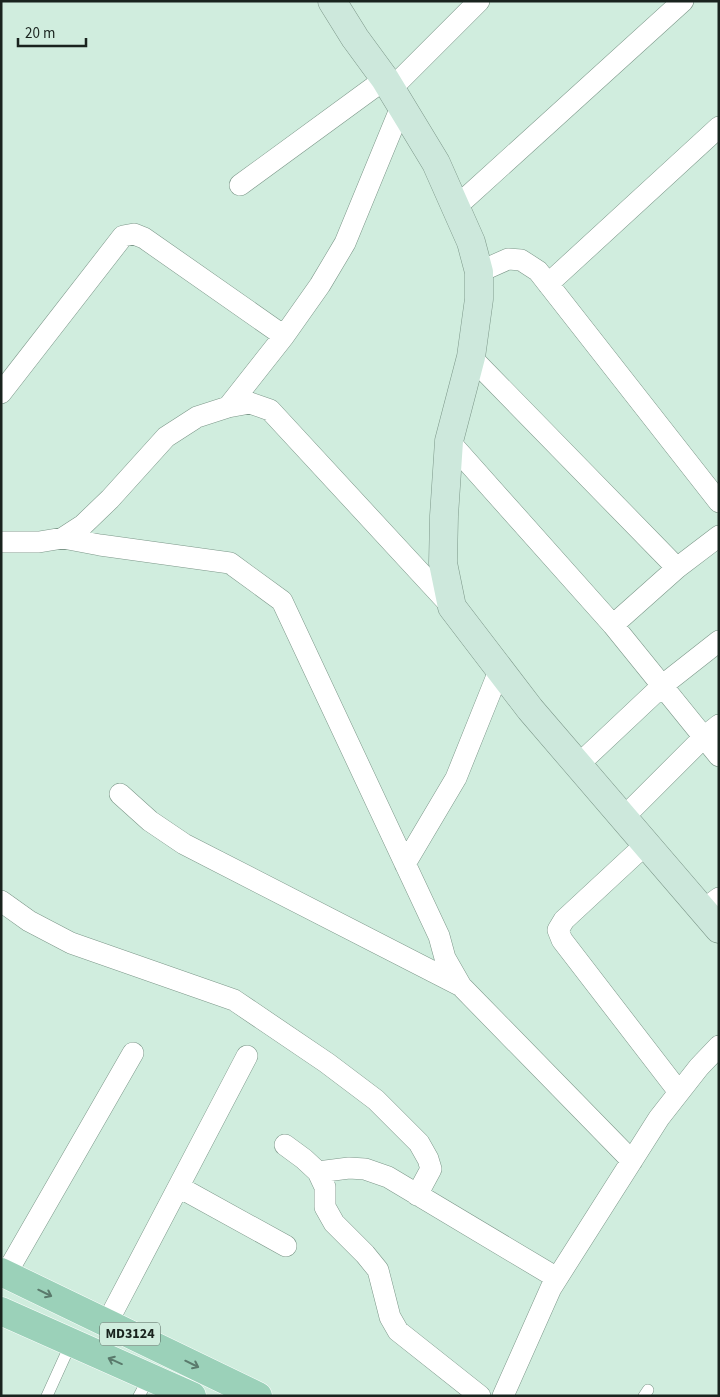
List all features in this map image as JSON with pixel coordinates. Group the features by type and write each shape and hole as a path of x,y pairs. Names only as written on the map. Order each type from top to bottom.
{"main road":[{"path":"332,1 392,92 436,164 471,242 479,272 479,300 471,357 449,441 443,563 452,607 499,670 623,818 713,912"},
{"name":"MD3124","path":"4,1273 258,1396"},
{"path":"1,1311 72,1342 144,1386 192,1396"}],"street":[{"path":"240,184 392,92 479,1"},
{"path":"456,207 683,1"},
{"path":"228,408 284,336 320,285 345,243 392,92"},
{"path":"548,284 719,127"},
{"path":"1,393 123,236 134,234 144,238 284,336"},
{"path":"479,272 508,259 521,260 538,271 719,502"},
{"path":"471,357 677,568"},
{"path":"64,538 83,525 110,499 166,437 197,417 250,403 270,410 452,607"},
{"path":"449,441 614,625 663,685 711,731 719,756"},
{"path":"614,625 677,568 719,536"},
{"path":"1,542 39,542 64,538 100,545 230,563 282,601 438,936 445,958 461,986 632,1161"},
{"path":"578,765 663,685 719,642"},
{"path":"405,864 456,778 499,670"},
{"path":"623,818 711,731"},
{"path":"120,794 150,821 184,844 461,986"},
{"path":"646,844 564,920 558,930 562,940 679,1092"},
{"path":"1,901 29,921 71,943 234,1000 327,1063 376,1100 419,1143 431,1169 417,1194"},
{"path":"503,1396 557,1278 659,1118 719,1046"},
{"path":"4,1273 133,1053"},
{"path":"107,1322 247,1056"},
{"path":"286,1145 304,1158 318,1172 325,1187 325,1207 334,1223 378,1270 390,1317 398,1331 480,1396"},
{"path":"318,1172 366,1168 417,1194 557,1278"},
{"path":"179,1187 286,1246"}],"lane":[{"path":"48,1396 72,1342"}]}
